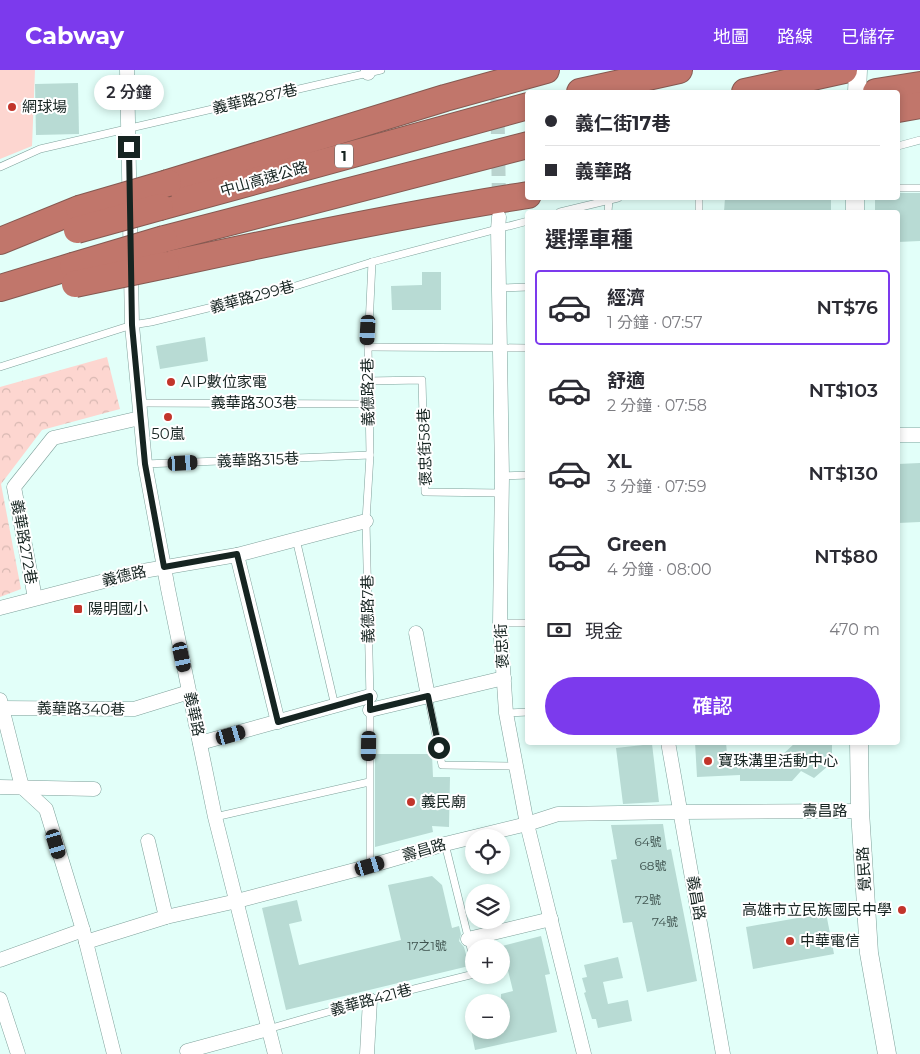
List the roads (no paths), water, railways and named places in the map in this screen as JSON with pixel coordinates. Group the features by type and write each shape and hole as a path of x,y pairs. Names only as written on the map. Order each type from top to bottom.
{"highway":[{"path":"0,241 78,219 168,183 516,75 546,70"},
{"path":"589,90 679,70"},
{"path":"754,90 836,72"},
{"path":"900,92 920,85"},
{"path":"900,100 920,105"},
{"name":"中山高速公路","path":"0,251 78,219 160,208 525,107"},
{"name":"1","path":"0,288 74,275 164,238 525,146"},
{"path":"466,204 525,184"},
{"path":"0,297 74,275 166,265 466,204 525,195"}],"street":[{"name":"義華路","path":"127,70 132,325 145,464 215,817 275,1054"},
{"path":"857,90 858,70"},
{"name":"褒忠街","path":"498,223 502,476 500,623 506,713 527,824 584,1054"},
{"name":"義華路272巷","path":"35,598 14,487 53,438 140,418"},
{"path":"900,435 920,435"},
{"name":"義德路","path":"0,608 164,567 237,554 366,521"},
{"path":"237,554 278,722"},
{"path":"416,633 428,696"},
{"path":"200,743 335,706 428,696 504,678"},
{"name":"義華路340巷","path":"1,705 134,709 189,692"},
{"path":"1,705 22,787 46,809 85,936 114,1054"},
{"name":"義昌路","path":"669,745 723,1054"},
{"name":"覺民路","path":"859,745 860,811 869,954 887,1054"},
{"path":"0,787 94,789"},
{"name":"壽昌路","path":"0,960 85,936 370,866 558,814 860,811"},
{"path":"148,841 166,917"},
{"path":"468,939 551,919"},
{"path":"0,998 18,1054"},
{"path":"367,1054 370,1000"},
{"path":"187,1050 268,1029"}],"lane":[{"name":"義華路287巷","path":"0,167 40,149 372,71"},
{"path":"900,145 920,140"},
{"path":"900,188 920,188"},
{"path":"568,210 609,200 608,210"},
{"name":"義華路299巷","path":"0,367 132,325 286,289 498,223 525,221"},
{"name":"義德路2巷","path":"366,521 370,455 368,347 372,262"},
{"path":"500,288 525,287"},
{"path":"368,347 525,348"},
{"name":"褒忠街58巷","path":"368,381 422,380 425,492 502,493"},
{"name":"義華路303巷","path":"139,403 368,404"},
{"name":"義華路315巷","path":"145,464 370,455"},
{"path":"502,476 525,475"},
{"name":"義德路7巷","path":"366,521 370,703 370,866"},
{"path":"296,539 335,706"},
{"path":"500,623 525,623"},
{"path":"428,696 442,765 516,766"},
{"path":"506,713 525,712"},
{"path":"215,817 369,782"},
{"path":"445,844 468,939"},
{"name":"義華路421巷","path":"268,1029 370,1000 465,976"}],"tunnel":[{"path":"497,78 499,204"}],"place":[{"name":"網球場","path":"12,107"},
{"name":"AIP數位家電","path":"171,382"},
{"name":"50嵐","path":"168,417"},
{"name":"陽明國小","path":"78,609"},
{"name":"寶珠溝里活動中心","path":"708,761"},
{"name":"義民廟","path":"411,802"},
{"name":"高雄市立民族國民中學","path":"902,910"},
{"name":"中華電信","path":"790,941"}]}
